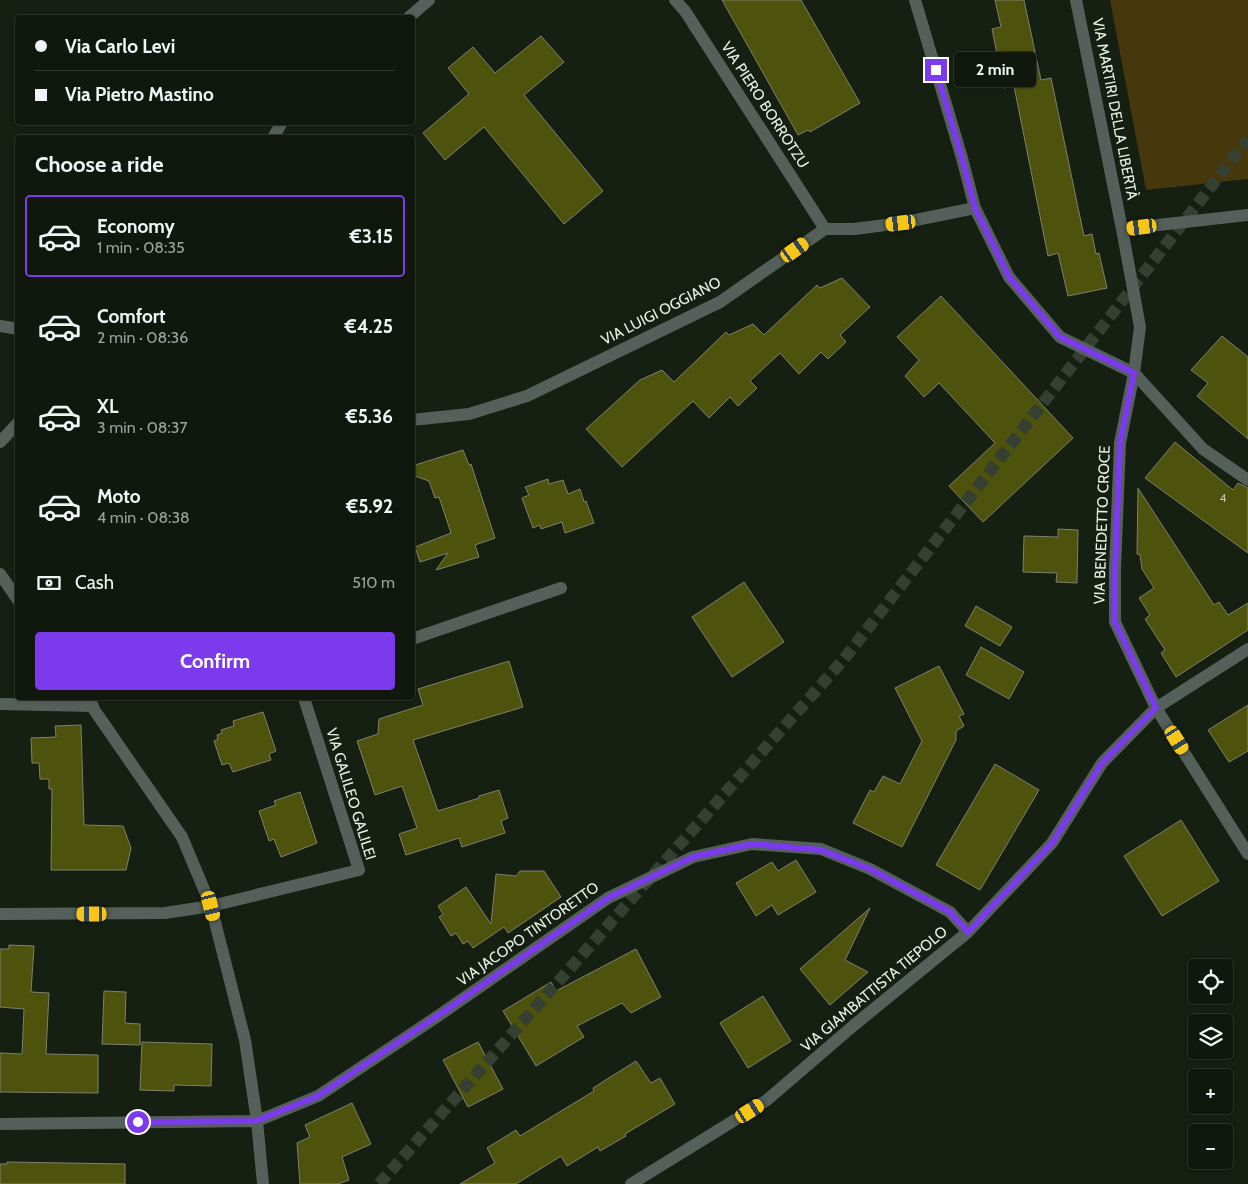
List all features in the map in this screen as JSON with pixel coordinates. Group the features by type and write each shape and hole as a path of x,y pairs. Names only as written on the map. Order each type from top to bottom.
{"street":[{"path":"412,15 429,0"},
{"name":"VIA PIERO BORROTZU","path":"676,0 826,229"},
{"path":"915,0 975,208 1009,277 1060,337 1134,373 1203,449 1248,480"},
{"name":"VIA MARTIRI DELLA LIBERTÀ","path":"1076,0 1140,327 1134,373"},
{"path":"826,229 901,223 975,208"},
{"path":"1122,229 1248,215"},
{"name":"VIA LUIGI OGGIANO","path":"415,420 469,414 527,396 720,302 826,229"},
{"path":"0,326 15,328"},
{"name":"VIA BENEDETTO CROCE","path":"1134,373 1120,443 1115,622 1156,708 1248,854"},
{"path":"0,442 15,426"},
{"path":"0,574 15,596"},
{"path":"415,638 561,588"},
{"name":"VIA GIAMBATTISTA TIEPOLO","path":"631,1184 767,1100 853,1026 968,932 1052,843 1102,763 1156,708 1248,649"},
{"name":"VIA GALILEO GALILEI","path":"211,906 360,870 305,700"},
{"path":"0,704 90,702 182,837 211,906 244,1040 264,1184"},
{"name":"VIA JACOPO TINTORETTO","path":"256,1121 318,1096 608,898 693,857 752,844 821,850 870,869 950,912 968,932"},
{"path":"0,914 165,913 211,906"},
{"path":"0,1124 256,1121"}],"shaded area":[{"path":"1110,0 1248,0 1248,179 1146,190"}],"building":[{"path":"722,0 801,0 860,103 810,132 808,130 798,135"},
{"path":"995,0 1024,0 1041,80 1051,78 1084,236 1092,234 1096,254 1099,253 1107,288 1068,296 1058,253 1048,256 1014,86 1004,88 992,29 1001,27"},
{"path":"541,36 564,62 524,95 603,191 564,224 484,127 445,160 423,133 469,94 448,68 473,47 495,73"},
{"path":"842,278 870,307 840,335 846,342 828,359 821,352 799,374 780,353 750,381 757,388 738,406 730,397 709,418 693,401 622,467 586,429 640,380 662,370 674,382 726,332 729,335 753,324 764,335 817,285 820,288"},
{"path":"941,296 1073,438 983,522 949,486 995,443 939,383 924,397 905,376 919,360 897,337"},
{"path":"1222,336 1248,357 1248,439 1197,396 1208,383 1191,370"},
{"path":"1175,442 1233,490 1238,483 1248,488 1248,553 1145,478"},
{"path":"463,450 469,465 471,464 495,538 475,545 479,557 436,570 448,553 420,562 415,547 451,533 439,497 435,498 429,481 415,476 415,465"},
{"path":"548,479 549,484 563,480 568,494 580,489 594,523 565,533 562,522 541,529 540,525 533,528 522,498 529,495 525,487"},
{"path":"1138,488 1214,605 1219,602 1228,615 1248,603 1248,630 1176,677 1161,653 1165,650 1145,619 1150,615 1139,598 1154,588 1142,569 1140,555 1137,554"},
{"path":"1058,529 1078,530 1077,583 1056,582 1057,573 1023,572 1024,536 1058,537"},
{"path":"744,582 784,642 732,677 692,617"},
{"path":"976,606 1012,627 1000,646 965,626"},
{"path":"981,647 1024,672 1009,699 966,675"},
{"path":"509,661 523,707 413,740 438,811 499,790 508,818 501,821 505,833 462,847 459,838 406,855 399,834 417,828 402,786 375,795 357,741 378,734 379,719 423,705 418,689"},
{"path":"939,666 964,714 959,716 964,726 956,731 956,740 902,847 853,823 870,790 874,792 883,776 900,784 922,741 895,688"},
{"path":"1248,705 1248,751 1229,762 1208,730"},
{"path":"263,712 276,751 269,754 271,760 233,772 229,763 222,765 214,741 218,739 217,735 222,733 221,730 234,726 233,721"},
{"path":"81,725 84,825 123,826 131,848 126,870 51,870 52,789 49,789 49,779 40,779 39,763 32,763 31,738 56,737 55,726"},
{"path":"995,764 1039,790 980,890 936,865"},
{"path":"300,792 317,843 281,857 274,839 269,841 259,811 276,805 274,801"},
{"path":"1181,820 1219,881 1162,916 1124,856"},
{"path":"796,860 816,892 778,915 772,905 756,916 736,883 772,862 778,871"},
{"path":"520,871 544,871 561,897 508,933 504,927 473,948 468,941 463,944 456,933 451,936 439,917 443,914 438,906 466,887 491,924 496,874 516,876"},
{"path":"870,908 845,960 868,972 830,1005 800,969"},
{"path":"9,945 34,946 31,992 49,993 46,1054 98,1055 98,1093 0,1092 0,1053 22,1054 24,1009 0,1007 0,949 9,949"},
{"path":"636,949 661,997 631,1013 622,1003 577,1026 584,1037 536,1066 503,1011 551,982 556,991"},
{"path":"104,991 126,992 125,1023 140,1024 140,1045 102,1044"},
{"path":"763,996 791,1041 748,1068 720,1023"},
{"path":"142,1042 212,1044 211,1086 174,1085 174,1091 140,1090"},
{"path":"478,1042 503,1089 468,1107 443,1060"},
{"path":"636,1061 651,1083 660,1078 675,1104 600,1151 598,1147 567,1166 561,1156 516,1184 460,1184 495,1163 487,1148 516,1130 520,1136 594,1091 593,1088"},
{"path":"352,1103 371,1144 342,1157 349,1180 338,1184 300,1184 297,1143 310,1137 305,1125"},
{"path":"7,1162 125,1164 125,1184 0,1184 0,1164 7,1164"}],"tunnel":[{"path":"379,1184 844,659 1248,139"}],"route":[{"path":"138,1122 256,1121 318,1096 608,898 693,857 752,844 821,850 870,869 950,912 968,932 1052,843 1102,763 1156,708 1115,622 1120,443 1134,373 1060,337 1009,277 975,208 936,70"}]}
